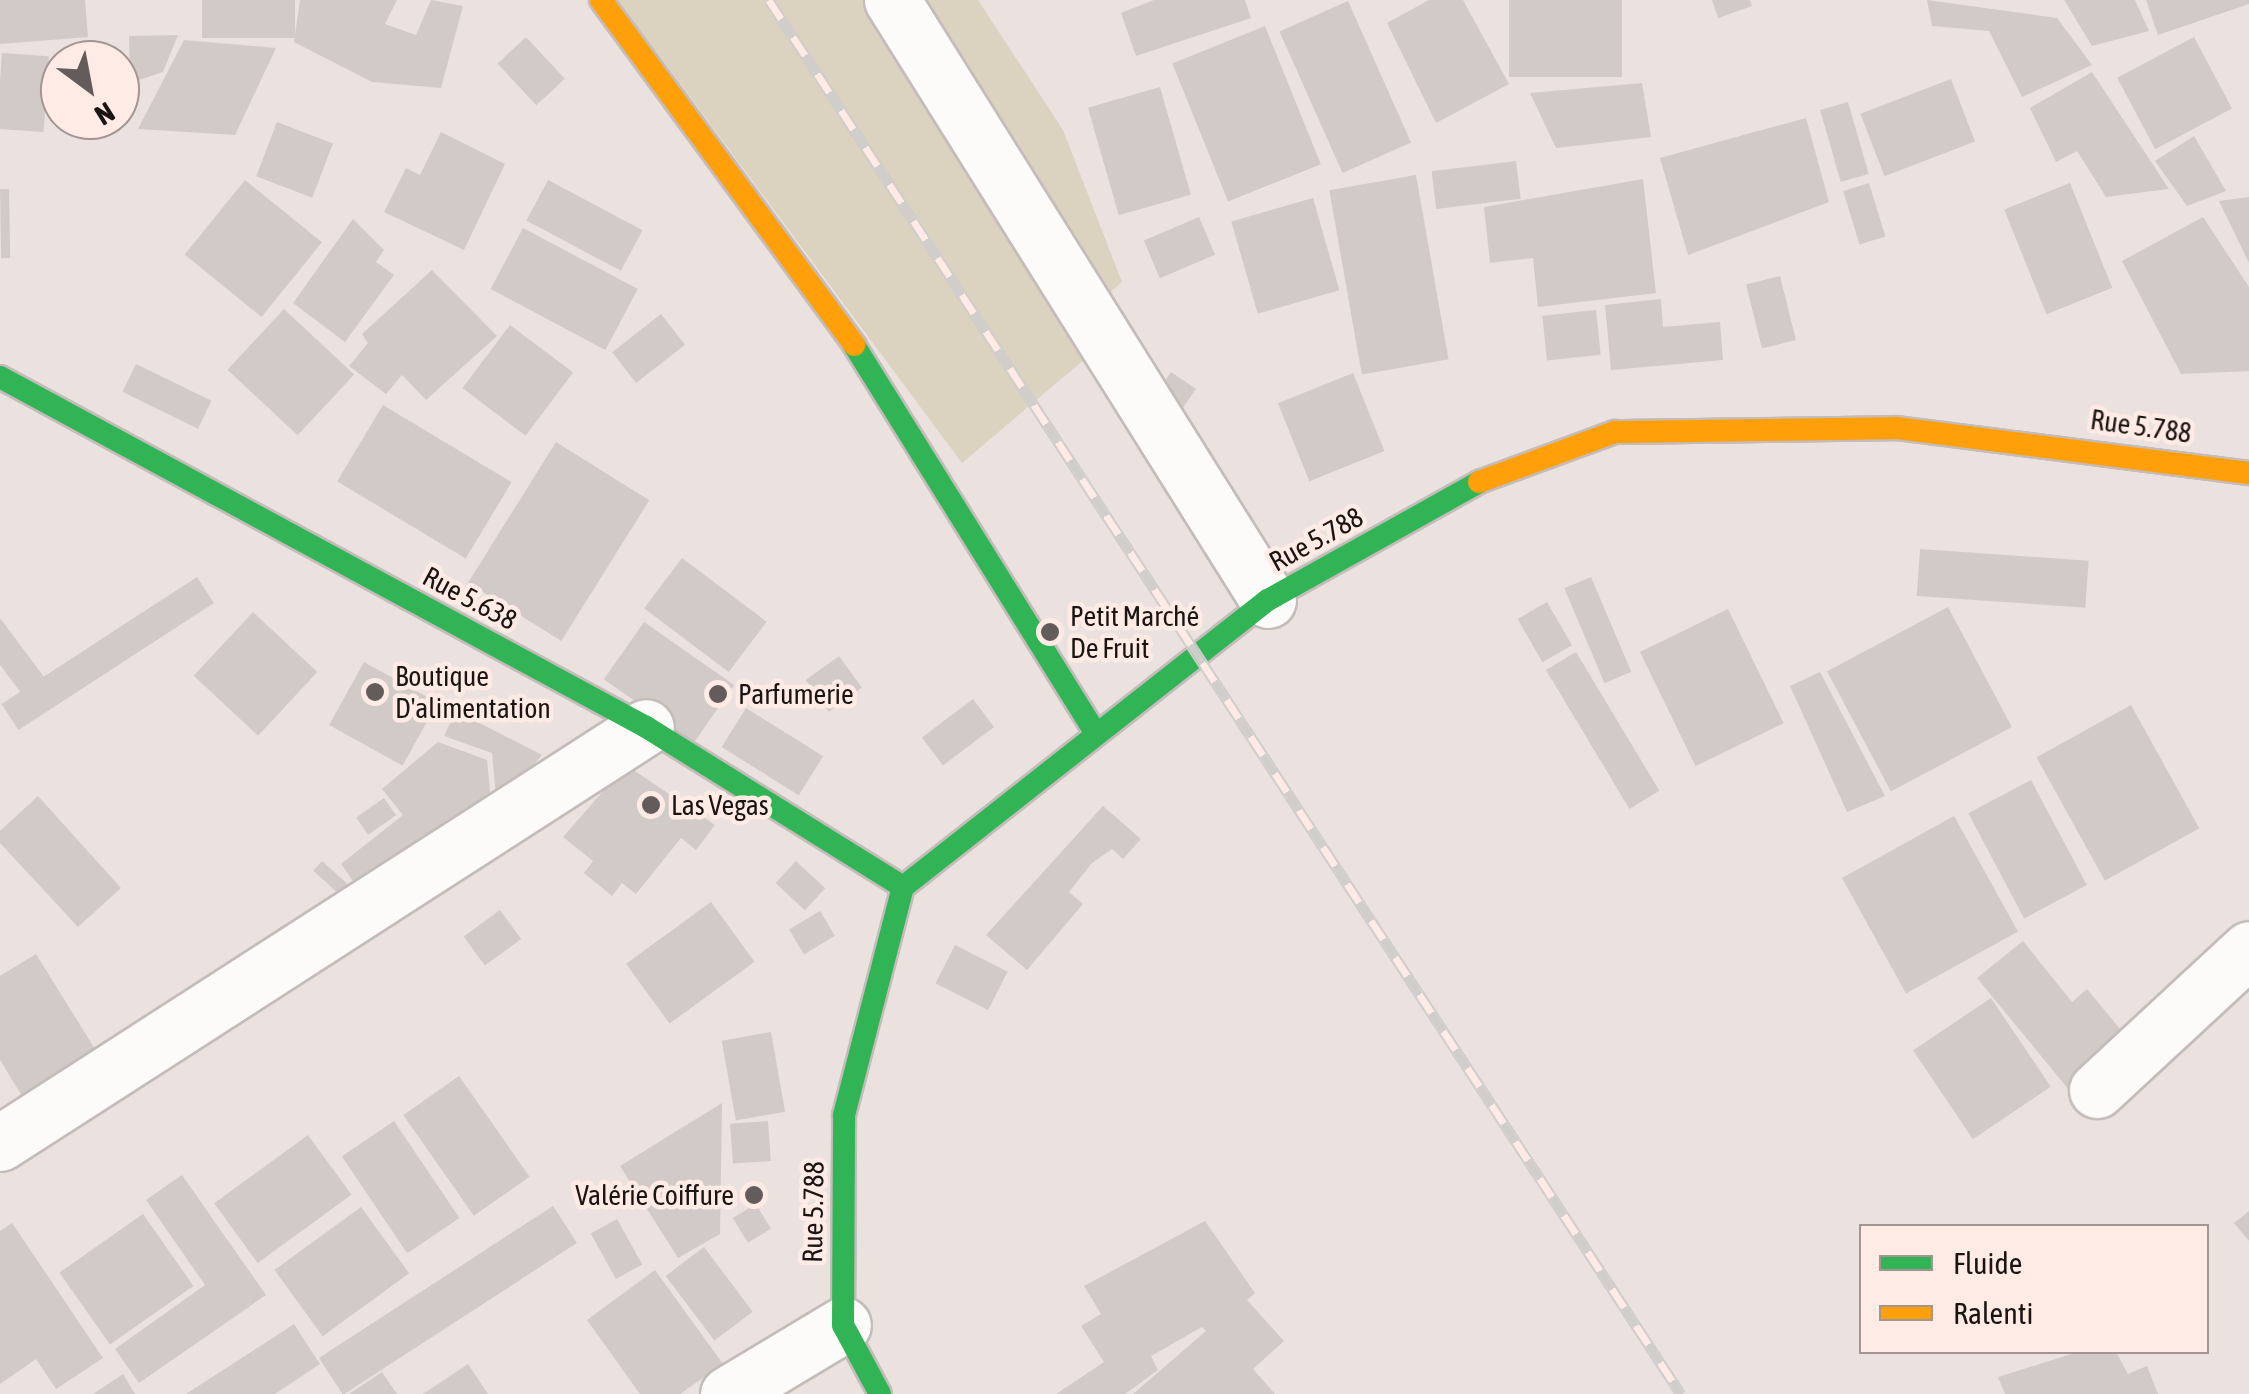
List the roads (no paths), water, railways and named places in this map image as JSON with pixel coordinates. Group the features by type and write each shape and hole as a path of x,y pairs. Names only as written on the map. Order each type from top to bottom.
{"street":[{"path":"601,0 692,133 783,240 941,474 1094,730"},
{"path":"892,0 1268,600"},
{"name":"Rue 5.638","path":"0,377 646,727 903,887"},
{"name":"Rue 5.788","path":"842,1310 844,1115 903,887 1094,730 1268,600 1504,468 1615,432 1897,428 2249,472"},
{"path":"0,1143 646,727"},
{"path":"2097,1090 2249,949"},
{"path":"728,1394 842,1310 880,1394"}],"railway":[{"path":"769,0 1681,1394"}],"place":[{"name":"Petit Marché De Fruit","path":"1050,632"},
{"name":"Boutique D'alimentation","path":"375,692"},
{"name":"Parfumerie","path":"718,694"},
{"name":"Las Vegas","path":"651,805"},
{"name":"Valérie Coiffure","path":"754,1195"}]}
